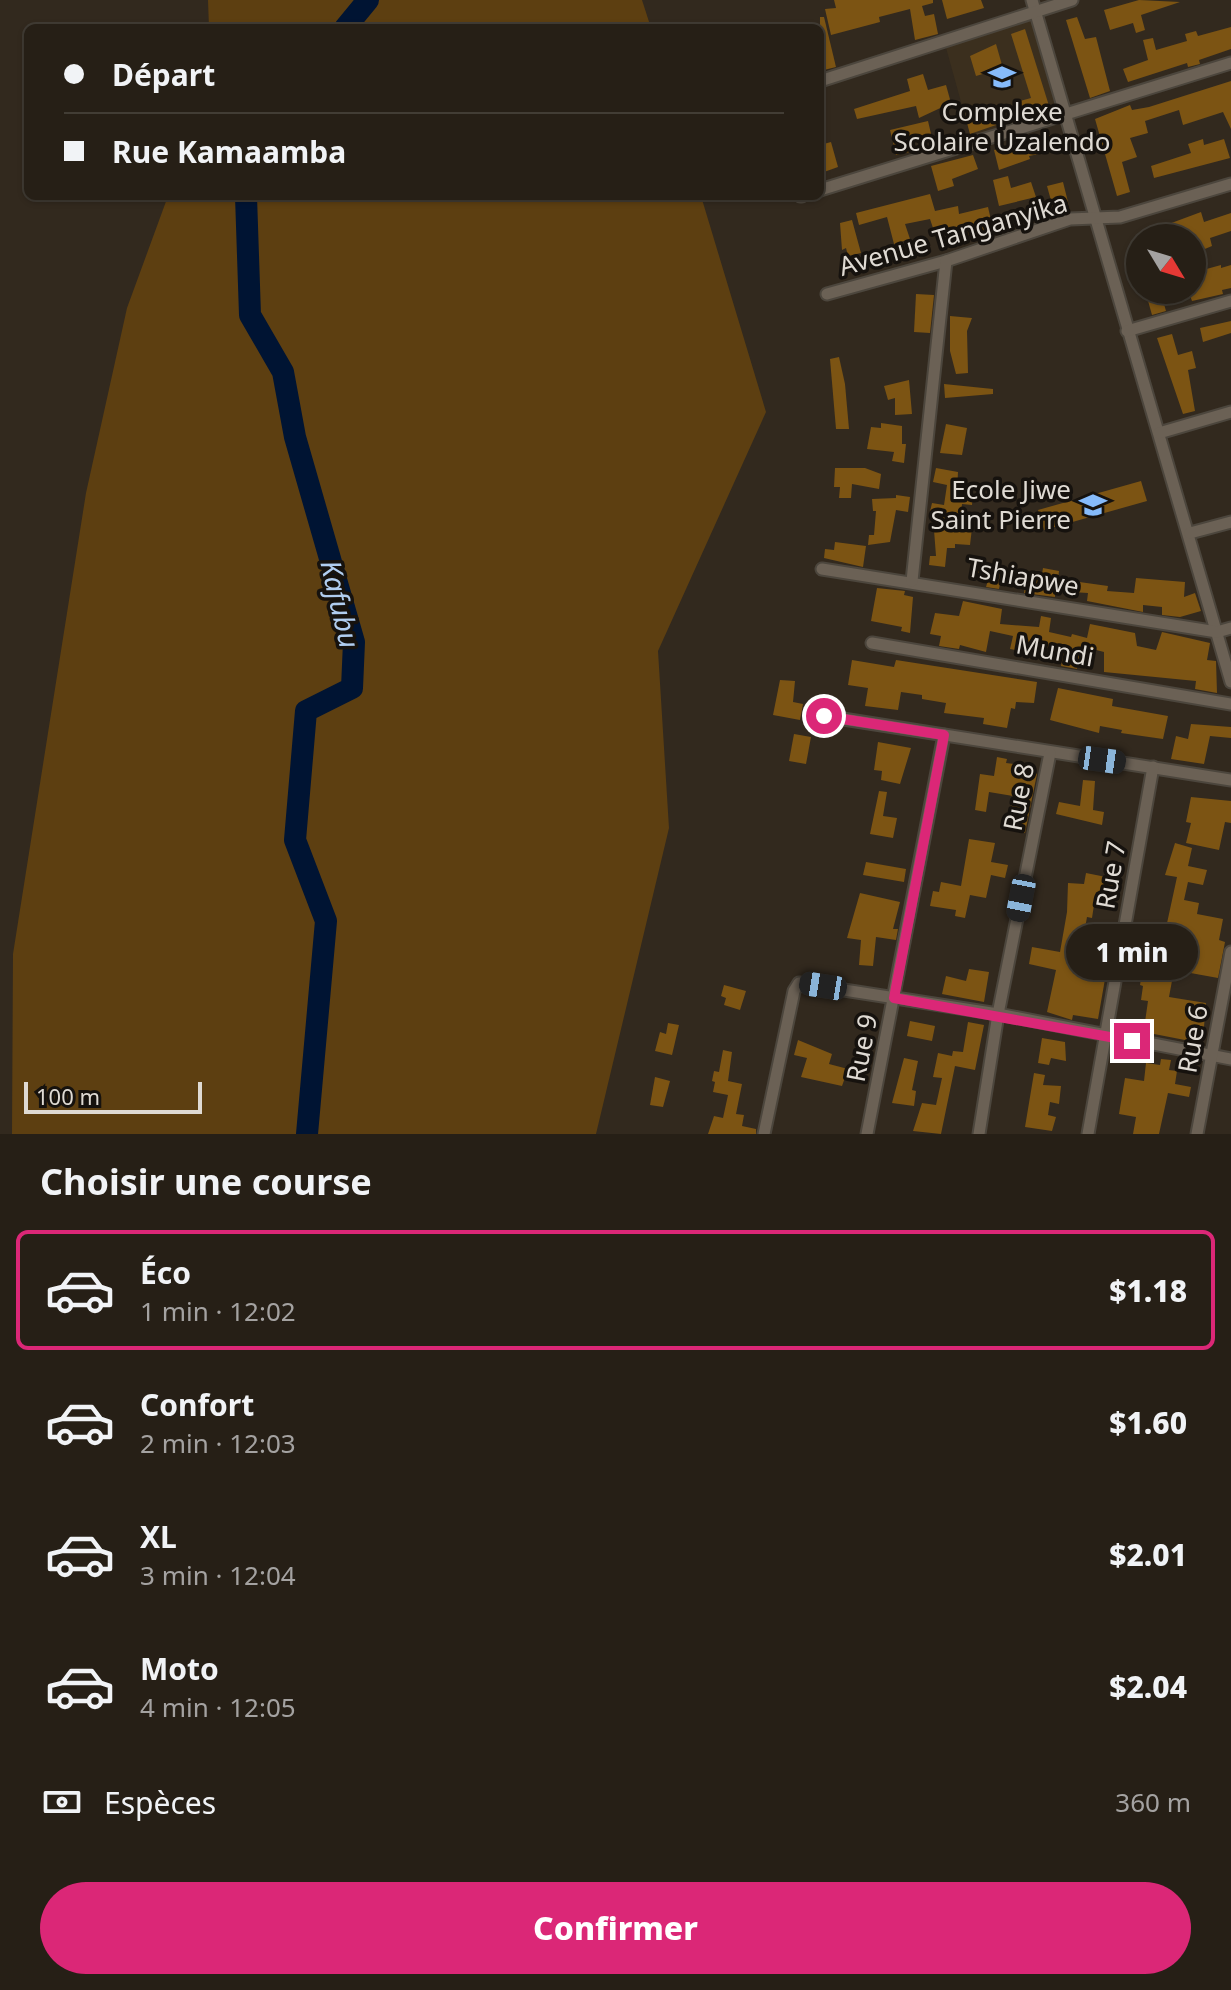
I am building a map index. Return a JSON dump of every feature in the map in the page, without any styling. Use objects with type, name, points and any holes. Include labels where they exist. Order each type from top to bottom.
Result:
[{"type":"street","points":[[824,80],[1033,5],[1072,0]]},
{"type":"street","points":[[1033,5],[1127,331],[1190,533],[1231,682]]},
{"type":"street","points":[[824,189],[1231,63]]},
{"type":"street","name":"Avenue Tanganyika","points":[[827,294],[946,261],[1070,219],[1120,217],[1231,184]]},
{"type":"street","points":[[912,581],[946,261]]},
{"type":"street","points":[[1127,331],[1231,301]]},
{"type":"street","points":[[1159,433],[1231,412]]},
{"type":"street","points":[[1190,533],[1231,522]]},
{"type":"street","name":"Tshiapwe","points":[[822,569],[1217,632]]},
{"type":"street","points":[[1217,632],[1231,628]]},
{"type":"street","name":"Mundi","points":[[872,643],[1231,704]]},
{"type":"street","points":[[824,716],[1231,780]]},
{"type":"street","name":"Rue 9","points":[[867,1134],[944,735]]},
{"type":"street","name":"Rue 8","points":[[979,1134],[998,1014],[1050,753]]},
{"type":"street","name":"Rue 7","points":[[1088,1134],[1153,767]]},
{"type":"street","name":"Rue 6","points":[[1197,1134],[1231,952]]},
{"type":"street","points":[[764,1134],[795,985],[799,983],[998,1014],[1231,1059]]},
{"type":"shaded area","points":[[208,0],[642,0],[650,24],[209,24]]},
{"type":"shaded area","name":"Complexe Scolaire Uzalendo","points":[[1030,17],[1060,110],[971,138],[945,44]]},
{"type":"shaded area","points":[[167,200],[702,200],[766,412],[658,651],[669,828],[596,1134],[12,1134],[13,954],[86,493],[127,308]]},
{"type":"building","points":[[834,0],[933,0],[933,3],[922,6],[925,16],[934,14],[938,34],[915,40],[910,9],[879,17],[880,22],[831,35],[825,9],[836,8]]},
{"type":"building","points":[[942,0],[981,0],[984,8],[947,19]]},
{"type":"building","points":[[1139,0],[1180,2],[1141,15],[1145,30],[1136,33],[1133,23],[1110,30],[1104,10]]},
{"type":"building","points":[[820,17],[824,17],[836,67],[824,70],[824,24],[820,24]]},
{"type":"building","points":[[1077,17],[1085,39],[1096,37],[1110,91],[1090,98],[1066,20]]},
{"type":"building","points":[[1231,27],[1231,49],[1199,60],[1200,64],[1188,67],[1187,63],[1128,82],[1123,69],[1148,60],[1143,40],[1153,38],[1156,50],[1187,41],[1185,34],[1196,31],[1198,36]]},
{"type":"building","points":[[1025,29],[1050,109],[1026,117],[1020,101],[1031,98],[1011,34]]},
{"type":"building","points":[[996,44],[1004,72],[994,75],[993,71],[976,76],[970,56]]},
{"type":"building","points":[[923,74],[928,90],[946,85],[951,103],[919,118],[916,106],[857,119],[854,109],[910,91],[907,79]]},
{"type":"building","points":[[1231,81],[1231,129],[1223,112],[1183,125],[1179,110],[1145,121],[1148,133],[1130,138],[1137,157],[1122,162],[1130,192],[1117,196],[1095,119],[1130,105],[1132,110],[1149,107]]},
{"type":"building","points":[[991,111],[996,125],[970,134],[966,119]]},
{"type":"building","points":[[928,121],[932,138],[912,143],[914,151],[896,155],[890,130]]},
{"type":"building","points":[[1050,135],[1054,151],[1029,156],[1030,159],[999,170],[994,150]]},
{"type":"building","points":[[1203,139],[1204,145],[1224,139],[1230,158],[1154,178],[1151,166],[1191,153],[1188,144]]},
{"type":"building","points":[[831,142],[838,167],[824,172],[824,144]]},
{"type":"building","points":[[973,155],[978,169],[952,179],[954,186],[938,191],[931,166]]},
{"type":"building","points":[[1008,176],[1011,188],[1031,182],[1036,197],[999,206],[993,180]]},
{"type":"building","points":[[1063,182],[1070,210],[1055,215],[1047,186]]},
{"type":"building","points":[[930,194],[935,211],[958,206],[959,214],[988,207],[993,229],[950,240],[948,233],[936,237],[930,219],[905,224],[910,239],[894,244],[887,217],[859,225],[856,213]]},
{"type":"building","points":[[1201,212],[1204,222],[1231,213],[1231,231],[1210,238],[1212,246],[1206,248],[1206,224],[1169,224]]},
{"type":"building","points":[[852,220],[861,253],[848,256],[846,248],[842,250],[840,223]]},
{"type":"building","points":[[1231,265],[1231,288],[1222,290],[1223,294],[1206,298],[1206,269]]},
{"type":"building","points":[[916,294],[934,295],[930,333],[914,332]]},
{"type":"building","points":[[1149,304],[1164,304],[1166,311],[1152,315]]},
{"type":"building","points":[[950,316],[972,318],[967,331],[968,373],[956,374],[950,351]]},
{"type":"building","points":[[1231,321],[1231,333],[1203,342],[1200,328]]},
{"type":"building","points":[[1172,334],[1178,355],[1192,351],[1196,368],[1188,370],[1195,411],[1183,414],[1157,338]]},
{"type":"building","points":[[839,357],[849,429],[836,429],[830,359]]},
{"type":"building","points":[[909,380],[912,414],[895,415],[895,398],[888,400],[884,386]]},
{"type":"building","points":[[944,384],[993,389],[993,394],[945,398]]},
{"type":"building","points":[[881,423],[902,426],[902,444],[906,444],[904,463],[892,461],[894,452],[867,449],[871,427],[881,428]]},
{"type":"building","points":[[946,424],[967,428],[962,455],[940,453]]},
{"type":"building","points":[[835,468],[865,468],[881,474],[879,489],[852,484],[851,498],[839,498],[840,487],[834,487]]},
{"type":"building","points":[[936,468],[958,472],[957,492],[973,493],[972,505],[962,504],[960,527],[972,528],[970,545],[955,544],[955,548],[947,548],[945,567],[929,565],[930,556],[936,556],[933,517],[929,516],[932,503],[944,505],[947,485],[933,482]]},
{"type":"building","name":"Ecole Jiwe Saint Pierre","points":[[1141,481],[1147,501],[1044,530],[1038,510]]},
{"type":"building","points":[[896,495],[910,497],[908,512],[896,510],[890,542],[868,545],[869,535],[874,535],[876,511],[873,511],[872,499],[896,498]]},
{"type":"building","points":[[835,542],[866,546],[863,567],[824,558],[825,549],[834,550]]},
{"type":"building","points":[[976,562],[1003,570],[1002,574],[1025,578],[1026,573],[1042,574],[1043,568],[1059,571],[1058,579],[1108,586],[1107,591],[1134,593],[1136,578],[1185,582],[1184,597],[1195,593],[1201,611],[1180,617],[1162,615],[1162,607],[1143,605],[1143,612],[1087,601],[1088,593],[1055,591],[1055,597],[1024,593],[1025,587],[1000,584],[999,589],[986,587],[988,580],[973,577]]},
{"type":"building","points":[[877,588],[905,591],[904,595],[913,597],[910,633],[901,631],[902,627],[871,621]]},
{"type":"building","points":[[963,601],[1002,609],[1000,624],[1039,627],[1041,616],[1051,618],[1049,632],[1071,637],[1072,634],[1087,638],[1090,624],[1135,633],[1137,646],[1156,650],[1162,632],[1210,643],[1207,660],[1216,661],[1217,693],[1195,689],[1196,681],[1104,672],[1104,652],[1081,646],[1077,669],[1061,666],[1064,651],[1034,645],[1032,653],[1010,649],[1013,636],[990,631],[986,652],[960,645],[959,649],[939,646],[941,636],[930,634],[935,613],[959,616]]},
{"type":"building","points":[[852,660],[894,667],[896,660],[1037,682],[1034,703],[1016,702],[1015,709],[1011,708],[1007,728],[983,724],[984,718],[944,713],[946,703],[922,699],[922,695],[901,692],[898,710],[865,706],[868,688],[848,685]]},
{"type":"building","points":[[780,680],[795,681],[793,702],[803,704],[800,720],[773,715]]},
{"type":"building","points":[[1058,688],[1113,699],[1112,706],[1168,716],[1163,739],[1121,733],[1122,730],[1100,726],[1099,733],[1050,720]]},
{"type":"building","points":[[1191,724],[1231,727],[1231,738],[1210,736],[1204,764],[1171,759],[1176,736],[1188,739]]},
{"type":"building","points":[[794,734],[811,737],[806,764],[789,761]]},
{"type":"building","points":[[878,742],[911,748],[900,784],[881,780],[882,771],[874,770]]},
{"type":"building","points":[[997,757],[1007,759],[1006,763],[1029,766],[1037,774],[1025,833],[1002,829],[1004,819],[1009,820],[1013,796],[989,792],[986,812],[975,810],[980,774],[994,776]]},
{"type":"building","points":[[1083,780],[1095,781],[1093,810],[1104,812],[1102,825],[1056,814],[1059,802],[1080,806]]},
{"type":"building","points":[[879,791],[887,792],[883,816],[897,818],[893,838],[870,834]]},
{"type":"building","points":[[1191,797],[1231,801],[1231,823],[1225,822],[1219,850],[1186,843],[1191,823],[1186,822]]},
{"type":"building","points":[[969,839],[995,843],[991,862],[1008,865],[1005,878],[991,875],[986,898],[970,895],[965,918],[955,916],[956,910],[930,906],[933,891],[939,892],[941,882],[961,886]]},
{"type":"building","points":[[1175,843],[1192,848],[1188,866],[1207,870],[1203,885],[1188,882],[1184,900],[1199,903],[1197,914],[1223,919],[1219,940],[1225,942],[1218,978],[1174,970],[1169,997],[1206,1003],[1203,1039],[1190,1038],[1190,1041],[1149,1033],[1151,1023],[1145,1022],[1148,1001],[1141,1000],[1142,972],[1156,974],[1177,877],[1165,875]]},
{"type":"building","points":[[866,862],[906,869],[904,882],[863,875]]},
{"type":"building","points":[[1086,873],[1116,879],[1113,896],[1096,892],[1092,918],[1087,917],[1080,957],[1108,962],[1098,1019],[1073,1015],[1072,1020],[1047,1012],[1056,970],[1029,964],[1032,947],[1060,952],[1068,883],[1084,884]]},
{"type":"building","points":[[860,893],[900,902],[893,929],[898,929],[896,940],[876,937],[873,966],[859,965],[861,940],[847,938]]},
{"type":"building","points":[[969,969],[989,972],[984,1002],[942,994],[946,976],[966,981]]},
{"type":"building","points":[[724,985],[746,991],[740,1010],[724,1005],[726,998],[721,996]]},
{"type":"building","points":[[910,1021],[935,1026],[932,1041],[907,1036]]},
{"type":"building","points":[[968,1022],[984,1025],[975,1070],[955,1066],[941,1134],[913,1131],[922,1103],[936,1105],[942,1078],[933,1077],[938,1053],[952,1056],[953,1051],[963,1052]]},
{"type":"building","points":[[668,1023],[679,1025],[672,1055],[655,1051],[660,1032],[666,1034]]},
{"type":"building","points":[[1042,1038],[1065,1042],[1066,1061],[1051,1058],[1049,1065],[1038,1063]]},
{"type":"building","points":[[798,1040],[832,1054],[829,1064],[848,1069],[842,1086],[801,1077],[807,1058],[794,1055]]},
{"type":"building","points":[[723,1050],[732,1052],[728,1081],[742,1084],[736,1114],[744,1115],[742,1126],[756,1129],[756,1134],[708,1134],[714,1116],[723,1118],[728,1095],[713,1092],[714,1071],[719,1072]]},
{"type":"building","points":[[904,1058],[918,1061],[912,1090],[916,1091],[914,1106],[892,1103]]},
{"type":"building","points":[[1161,1059],[1171,1060],[1169,1070],[1177,1071],[1175,1084],[1191,1087],[1189,1097],[1168,1093],[1159,1134],[1133,1134],[1136,1117],[1119,1114],[1125,1078],[1144,1081],[1146,1063],[1160,1065]]},
{"type":"building","points":[[1034,1073],[1045,1075],[1043,1085],[1061,1086],[1059,1104],[1050,1102],[1048,1115],[1056,1117],[1052,1131],[1025,1127]]},
{"type":"building","points":[[655,1077],[670,1081],[663,1107],[650,1105]]},
{"type":"waterway","name":"Kafubu","points":[[348,24],[368,0]]},
{"type":"waterway","name":"Kafubu","points":[[246,200],[250,315],[283,372],[295,437],[354,642],[352,688],[306,711],[295,840],[326,921],[307,1134]]},
{"type":"place","name":"Complexe Scolaire Uzalendo","points":[[1002,77]]},
{"type":"place","name":"Ecole Jiwe Saint Pierre","points":[[1093,505]]},
{"type":"route","points":[[824,716],[944,735],[894,998],[998,1014],[1132,1041]]}]
